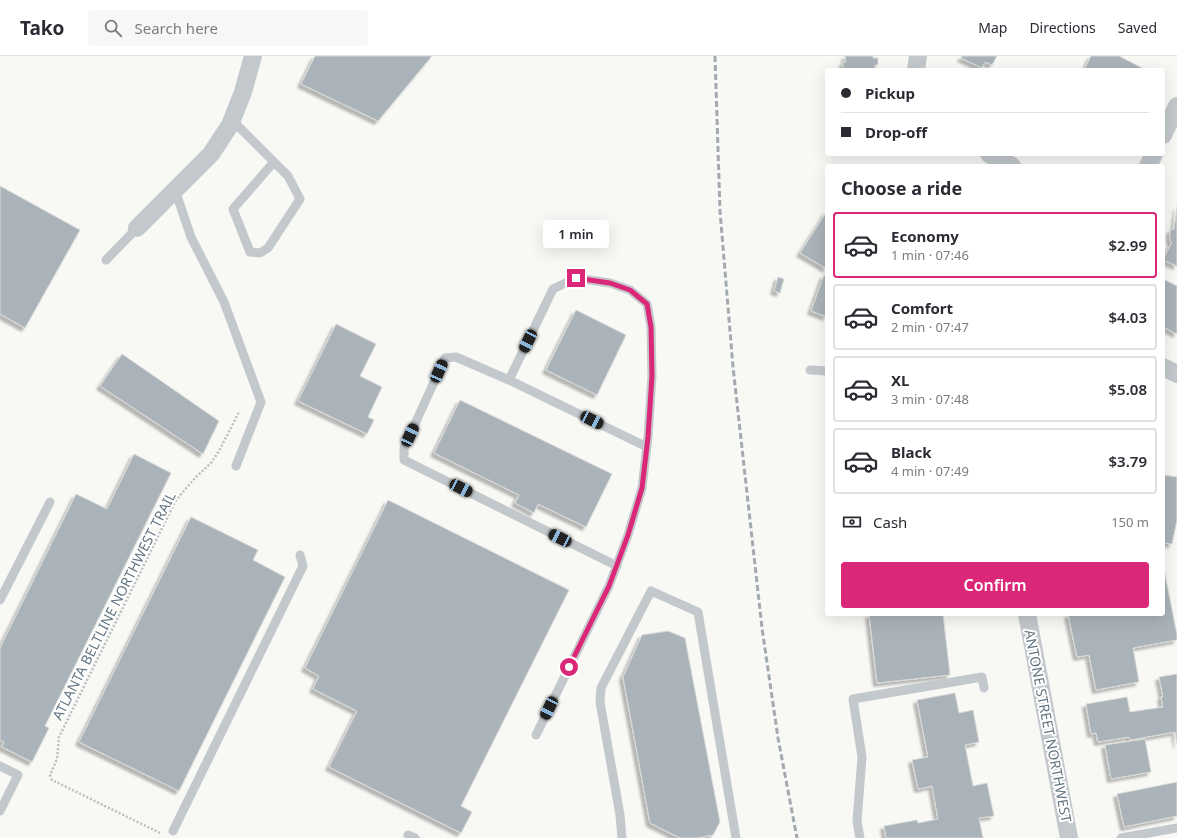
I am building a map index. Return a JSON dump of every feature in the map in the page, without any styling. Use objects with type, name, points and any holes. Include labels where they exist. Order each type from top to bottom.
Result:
[{"type":"street","points":[[137,228],[211,154],[232,120],[244,92],[253,56]]},
{"type":"street","points":[[916,68],[918,56]]},
{"type":"street","points":[[1165,131],[1177,106]]},
{"type":"street","points":[[990,156],[1008,164]]},
{"type":"street","points":[[1165,368],[1177,374]]},
{"type":"street","name":"ANTONE STREET NORTHWEST","points":[[1027,616],[1069,838]]},
{"type":"lane","points":[[232,120],[273,163],[288,176],[300,199],[268,248],[260,253],[250,252],[233,209],[273,163]]},
{"type":"lane","points":[[175,190],[191,237],[224,302],[261,402],[236,466]]},
{"type":"lane","points":[[106,260],[137,228]]},
{"type":"lane","points":[[509,380],[553,289],[576,278],[610,283],[630,290],[647,304],[651,327],[652,376],[647,447],[642,488],[628,535],[609,586],[536,735]]},
{"type":"lane","points":[[617,566],[404,460],[404,448],[445,358],[456,357],[509,380],[647,447]]},
{"type":"lane","points":[[810,370],[825,370]]},
{"type":"lane","points":[[0,600],[50,502]]},
{"type":"lane","points":[[173,830],[303,566],[300,554]]},
{"type":"lane","points":[[622,838],[620,815],[600,702],[601,688],[651,590],[698,612],[736,838]]},
{"type":"lane","points":[[860,838],[857,821],[862,757],[854,699],[982,677],[984,688]]},
{"type":"lane","points":[[0,766],[18,775],[0,810]]},
{"type":"lane","points":[[1121,838],[1177,828]]},
{"type":"path","name":"ATLANTA BELTLINE NORTHWEST TRAIL","points":[[164,835],[52,780],[50,776],[57,759],[59,737],[176,500],[195,478],[211,463],[219,451],[240,410]]},
{"type":"building","points":[[315,56],[432,56],[378,121],[301,84]]},
{"type":"building","points":[[845,56],[873,56],[873,58],[878,58],[878,65],[875,65],[875,68],[843,68],[843,62],[846,62]]},
{"type":"building","points":[[962,56],[997,56],[992,65],[985,62],[982,68],[961,58]]},
{"type":"building","points":[[1091,56],[1119,56],[1142,68],[1085,68]]},
{"type":"building","points":[[0,186],[80,230],[25,328],[0,314]]},
{"type":"building","points":[[1177,207],[1177,266],[1165,261],[1165,256],[1172,242],[1170,241],[1170,230],[1174,229]]},
{"type":"building","points":[[825,214],[825,268],[800,253]]},
{"type":"building","points":[[824,275],[825,275],[825,316],[811,311]]},
{"type":"building","points":[[778,277],[784,279],[780,293],[774,291]]},
{"type":"building","points":[[1165,280],[1177,286],[1177,334],[1165,328]]},
{"type":"building","points":[[576,310],[626,335],[597,395],[546,370]]},
{"type":"building","points":[[336,324],[376,344],[360,376],[382,387],[368,417],[374,420],[367,434],[298,401]]},
{"type":"building","points":[[122,354],[219,421],[203,454],[100,386]]},
{"type":"building","points":[[460,400],[612,474],[586,527],[538,504],[534,513],[515,503],[519,495],[434,453]]},
{"type":"building","points":[[134,454],[171,473],[45,726],[49,728],[32,762],[2,747],[4,742],[0,740],[0,648],[76,494],[107,509]]},
{"type":"building","points":[[1165,475],[1177,477],[1177,520],[1172,544],[1165,543]]},
{"type":"building","points":[[388,500],[569,590],[461,806],[472,812],[461,833],[329,767],[357,711],[313,689],[319,676],[305,668]]},
{"type":"building","points":[[191,517],[258,550],[253,560],[285,577],[179,791],[79,742]]},
{"type":"building","points":[[1165,574],[1177,640],[1133,648],[1139,682],[1096,690],[1089,655],[1077,657],[1068,616],[1165,616]]},
{"type":"building","points":[[869,616],[943,616],[950,675],[877,683]]},
{"type":"building","points":[[668,631],[685,638],[720,822],[713,835],[697,838],[680,838],[650,823],[623,677],[642,635]]},
{"type":"building","points":[[1177,674],[1177,744],[1175,732],[1130,740],[1129,737],[1098,742],[1096,733],[1091,734],[1086,704],[1127,697],[1130,712],[1163,707],[1161,697],[1163,697],[1159,677]]},
{"type":"building","points":[[955,693],[959,713],[973,710],[979,742],[965,745],[973,786],[987,783],[994,816],[979,818],[983,838],[886,838],[884,826],[917,820],[918,823],[938,819],[932,786],[918,789],[912,760],[928,757],[917,700]]},
{"type":"building","points":[[1145,739],[1151,772],[1111,779],[1105,745]]},
{"type":"building","points":[[1177,782],[1177,816],[1124,827],[1117,794]]},
{"type":"railway","points":[[715,56],[720,211],[733,367],[762,628],[778,738],[797,838]]},
{"type":"route","points":[[569,667],[609,586],[628,535],[642,488],[648,437],[652,376],[651,327],[647,304],[630,290],[610,283],[576,278]]}]
